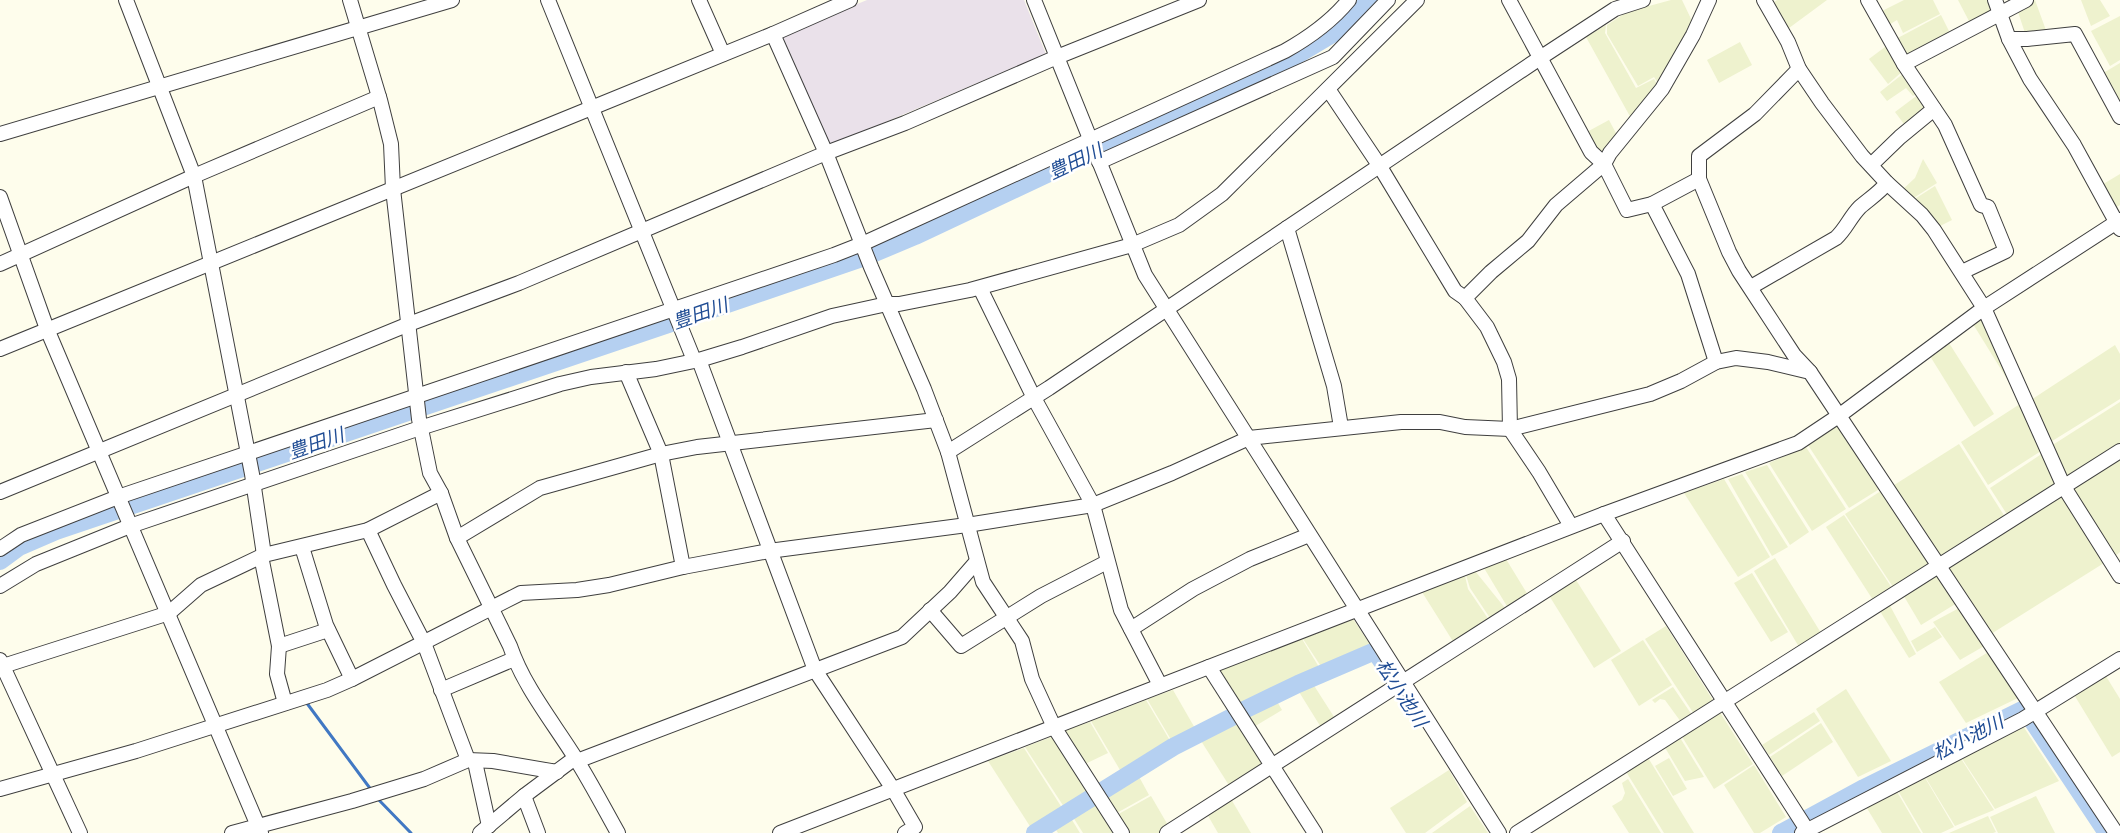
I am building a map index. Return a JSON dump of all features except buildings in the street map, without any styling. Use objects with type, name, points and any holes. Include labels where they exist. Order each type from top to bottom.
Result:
[{"type":"street","points":[[126,0],[194,176],[252,480],[279,646],[277,674],[285,703]]},
{"type":"street","points":[[350,0],[380,97],[391,144],[393,189],[417,398],[430,473],[458,538],[510,646],[514,659],[546,717],[576,760],[618,833]]},
{"type":"street","points":[[0,134],[452,0]]},
{"type":"street","points":[[548,0],[590,108],[643,230],[681,327],[697,360],[731,443],[769,551],[815,670],[893,789],[913,831]]},
{"type":"street","points":[[699,0],[724,54]]},
{"type":"street","points":[[0,349],[773,34],[850,0]]},
{"type":"street","points":[[1034,0],[1145,275],[1499,833]]},
{"type":"street","points":[[0,492],[409,324],[519,283],[826,152],[905,123],[1057,57],[1199,0]]},
{"type":"street","points":[[0,549],[35,529],[119,499],[862,245],[1285,51],[1314,35],[1340,12],[1350,0]]},
{"type":"street","points":[[1099,160],[1333,56],[1388,0]]},
{"type":"street","points":[[0,586],[36,564],[128,522],[420,423],[560,384],[626,372],[656,369],[697,360],[742,348],[832,316],[887,304],[927,299],[980,288],[1132,245],[1179,225],[1203,210],[1222,194],[1328,89],[1401,6],[1417,0]]},
{"type":"street","points":[[1509,0],[1591,152],[1604,164],[1627,210],[1652,204],[1699,179]]},
{"type":"street","points":[[948,452],[1034,398],[1540,58],[1616,9],[1643,0]]},
{"type":"street","points":[[1465,298],[1491,272],[1528,241],[1556,205],[1604,164],[1610,153],[1667,82],[1694,36],[1709,0]]},
{"type":"street","points":[[1764,0],[1788,42],[1798,69],[1836,122],[1871,166],[1922,214],[1962,272],[1984,308],[2064,487],[2120,576]]},
{"type":"street","points":[[1868,0],[1904,64],[1945,126],[1981,205],[1988,207],[2006,251],[1962,272]]},
{"type":"street","points":[[780,833],[1572,526],[1798,443],[1840,415],[1984,308],[2119,224],[2074,145],[2030,80],[2009,39],[1995,0]]},
{"type":"street","points":[[1904,64],[2026,0]]},
{"type":"street","points":[[773,34],[826,152],[871,267],[902,333],[936,420],[948,452],[983,582],[1022,641],[1032,679],[1054,727],[1122,833]]},
{"type":"street","points":[[2009,39],[2075,34],[2120,117]]},
{"type":"street","points":[[1798,69],[1755,114],[1699,156],[1699,179],[1729,252],[1794,355],[1810,372],[1840,415],[1938,564],[2030,715],[2116,833]]},
{"type":"street","points":[[1328,89],[1379,166],[1455,291],[1465,298],[1487,327],[1504,362],[1509,379],[1510,429],[1572,526]]},
{"type":"street","points":[[0,264],[194,176],[380,97]]},
{"type":"street","points":[[1871,166],[1900,137],[1934,109]]},
{"type":"street","points":[[1751,287],[1836,238],[1844,231],[1861,206],[1878,194],[1887,183]]},
{"type":"street","points":[[0,197],[47,329],[260,829]]},
{"type":"street","points":[[1652,204],[1688,274],[1716,362]]},
{"type":"street","points":[[1287,228],[1334,386],[1341,428]]},
{"type":"street","points":[[980,288],[1034,398],[1093,505],[1121,610],[1160,686]]},
{"type":"street","points":[[0,789],[216,728],[327,690],[521,593],[577,590],[769,551],[967,525],[1093,505],[1172,473],[1249,438],[1401,422],[1440,422],[1465,427],[1510,429],[1650,394],[1681,381],[1716,362],[1736,358],[1768,362],[1810,372]]},
{"type":"street","points":[[626,372],[661,454],[683,567]]},
{"type":"street","points":[[458,538],[540,488],[661,454],[731,443],[936,420]]},
{"type":"street","points":[[1517,833],[1938,564],[2120,451]]},
{"type":"street","points":[[80,833],[2,663],[168,613],[201,585],[263,556],[368,530],[440,493]]},
{"type":"street","points":[[1604,514],[1623,541],[1806,831],[2030,715],[2120,659]]},
{"type":"street","points":[[368,530],[424,643],[441,690],[471,761],[485,830],[524,796],[576,760],[902,637],[976,561]]},
{"type":"street","points":[[1131,629],[1193,589],[1250,559],[1309,535]]},
{"type":"street","points":[[1168,833],[1623,541]]},
{"type":"street","points":[[302,547],[328,630],[352,679]]},
{"type":"street","points":[[930,610],[961,646],[1041,596],[1107,562]]},
{"type":"street","points":[[279,646],[328,630]]},
{"type":"street","points":[[441,690],[514,659]]},
{"type":"street","points":[[1209,666],[1315,833]]},
{"type":"street","points":[[232,833],[260,829],[424,779],[471,761],[493,761],[557,772]]},
{"type":"street","points":[[524,796],[538,833]]},
{"type":"shaded area","points":[[867,0],[1024,0],[1046,54],[829,146],[780,36]]},
{"type":"green space","points":[[1671,0],[1682,0],[1693,23],[1659,85],[1654,77],[1638,86],[1607,34],[1607,25],[1627,12]]},
{"type":"green space","points":[[1777,0],[1827,0],[1785,31],[1770,5]]},
{"type":"green space","points":[[1904,0],[1933,0],[1940,14],[1903,33],[1897,20],[1887,26],[1880,12]]},
{"type":"green space","points":[[1958,0],[1990,0],[1994,11],[1970,23]]},
{"type":"green space","points":[[2035,0],[2047,33],[2026,36],[2017,9]]},
{"type":"green space","points":[[2081,0],[2100,0],[2110,16],[2091,26]]},
{"type":"green space","points":[[1941,15],[1950,33],[1903,58],[1894,40]]},
{"type":"green space","points":[[2120,16],[2120,60],[2110,66],[2091,31]]},
{"type":"green space","points":[[1606,25],[1605,33],[1636,88],[1654,79],[1658,86],[1632,120],[1586,37]]},
{"type":"green space","points":[[1740,42],[1752,65],[1719,83],[1707,60]]},
{"type":"green space","points":[[1889,44],[1903,71],[1888,84],[1869,59]]},
{"type":"green space","points":[[2120,63],[2120,112],[2100,75]]},
{"type":"green space","points":[[1904,73],[1917,93],[1913,96],[1906,88],[1887,101],[1880,92]]},
{"type":"green space","points":[[1919,94],[1928,107],[1907,128],[1895,112]]},
{"type":"green space","points":[[1609,120],[1618,137],[1599,157],[1585,133]]},
{"type":"green space","points":[[1923,159],[1937,183],[1912,199],[1901,191],[1915,178]]},
{"type":"green space","points":[[2120,174],[2120,205],[2112,210],[2100,186]]},
{"type":"green space","points":[[1935,186],[1952,220],[1936,228],[1913,200]]},
{"type":"green space","points":[[1984,318],[2015,392],[1973,324]]},
{"type":"green space","points":[[1949,343],[1994,414],[1974,427],[1930,356]]},
{"type":"green space","points":[[2115,345],[2120,354],[2120,399],[2049,443],[2031,400]]},
{"type":"green space","points":[[2120,402],[2120,444],[2064,479],[2051,446]]},
{"type":"green space","points":[[2020,404],[2041,451],[1988,485],[1961,442]]},
{"type":"green space","points":[[1839,424],[1881,488],[1849,508],[1808,445]]},
{"type":"green space","points":[[1959,444],[2005,517],[1939,559],[1891,487]]},
{"type":"green space","points":[[1806,447],[1846,509],[1812,531],[1769,463]]},
{"type":"green space","points":[[2043,453],[2057,485],[2008,516],[1990,488]]},
{"type":"green space","points":[[2120,457],[2120,552],[2114,557],[2071,489]]},
{"type":"green space","points":[[1767,465],[1809,532],[1790,545],[1745,472]]},
{"type":"green space","points":[[1742,474],[1788,547],[1772,556],[1728,479]]},
{"type":"green space","points":[[1724,479],[1770,557],[1738,577],[1684,493]]},
{"type":"green space","points":[[1884,489],[1930,562],[1928,566],[1893,587],[1845,514]]},
{"type":"green space","points":[[2060,494],[2104,563],[1991,634],[1947,567]]},
{"type":"green space","points":[[1844,515],[1892,588],[1873,600],[1826,527]]},
{"type":"green space","points":[[1775,558],[1821,633],[1799,647],[1754,571]]},
{"type":"green space","points":[[1506,559],[1528,595],[1508,608],[1484,568]]},
{"type":"green space","points":[[1475,571],[1505,608],[1490,618],[1470,588],[1466,575]]},
{"type":"green space","points":[[1752,573],[1788,632],[1771,642],[1734,583]]},
{"type":"green space","points":[[1932,574],[1939,575],[1957,603],[1921,625],[1902,593]]},
{"type":"green space","points":[[1465,576],[1468,589],[1489,620],[1454,643],[1422,592]]},
{"type":"green space","points":[[1576,580],[1621,651],[1594,668],[1550,597]]},
{"type":"green space","points":[[1888,602],[1916,654],[1909,658],[1878,608]]},
{"type":"green space","points":[[1961,607],[1986,645],[1960,660],[1933,622]]},
{"type":"green space","points":[[1353,619],[1373,649],[1324,671],[1303,639]]},
{"type":"green space","points":[[1666,626],[1714,702],[1694,714],[1645,639]]},
{"type":"green space","points":[[1935,627],[1942,637],[1917,652],[1911,641]]},
{"type":"green space","points":[[1302,639],[1322,672],[1241,710],[1216,671]]},
{"type":"green space","points":[[1643,640],[1672,685],[1639,706],[1611,660]]},
{"type":"green space","points":[[1990,651],[2018,694],[2018,698],[1966,723],[1939,682]]},
{"type":"green space","points":[[2104,673],[2120,699],[2120,752],[2112,757],[2073,693]]},
{"type":"green space","points":[[1327,675],[1313,684],[1336,720],[1322,729],[1296,687]]},
{"type":"green space","points":[[1673,687],[1692,715],[1681,722],[1665,700],[1660,699],[1655,703],[1652,700]]},
{"type":"green space","points":[[1846,689],[1891,761],[1858,777],[1816,709]]},
{"type":"green space","points":[[1173,690],[1196,730],[1173,743],[1147,699]]},
{"type":"green space","points":[[1275,698],[1282,710],[1252,728],[1243,713]]},
{"type":"green space","points":[[1146,700],[1172,744],[1123,775],[1091,721]]},
{"type":"green space","points":[[1719,711],[1753,764],[1714,789],[1681,735]]},
{"type":"green space","points":[[1814,712],[1820,721],[1769,755],[1762,745]]},
{"type":"green space","points":[[1239,717],[1267,763],[1230,787],[1198,736]]},
{"type":"green space","points":[[1090,722],[1108,753],[1083,765],[1062,731]]},
{"type":"green space","points":[[1821,723],[1833,742],[1782,776],[1770,757]]},
{"type":"green space","points":[[2023,726],[2059,781],[1995,809],[1961,757]]},
{"type":"green space","points":[[1054,736],[1091,795],[1066,810],[1025,747]]},
{"type":"green space","points":[[1679,736],[1704,777],[1685,781],[1664,746]]},
{"type":"green space","points":[[1024,748],[1064,811],[1033,831],[988,761]]},
{"type":"green space","points":[[1647,756],[1694,833],[1664,833],[1625,770]]},
{"type":"green space","points":[[1960,757],[1994,810],[1955,826],[1924,775]]},
{"type":"green space","points":[[1669,758],[1687,789],[1673,796],[1655,766]]},
{"type":"green space","points":[[1754,765],[1786,817],[1760,833],[1754,833],[1724,785]]},
{"type":"green space","points":[[1449,770],[1467,802],[1425,833],[1406,833],[1390,808]]},
{"type":"green space","points":[[1137,773],[1149,795],[1115,814],[1102,794]]},
{"type":"green space","points":[[1924,776],[1954,827],[1941,833],[1923,833],[1897,789]]},
{"type":"green space","points":[[1628,779],[1661,833],[1629,833],[1612,806],[1622,800],[1625,793],[1622,783]]},
{"type":"green space","points":[[1896,790],[1921,833],[1882,833],[1865,805]]},
{"type":"green space","points":[[1151,796],[1169,827],[1159,833],[1126,833],[1115,816]]},
{"type":"green space","points":[[2036,796],[2055,833],[1998,833],[1990,817]]},
{"type":"green space","points":[[1231,799],[1251,833],[1218,833],[1207,814]]},
{"type":"green space","points":[[1094,800],[1115,833],[1083,833],[1071,814]]},
{"type":"green space","points":[[1470,806],[1488,833],[1432,833]]},
{"type":"green space","points":[[1069,815],[1080,833],[1058,833],[1053,825]]},
{"type":"green space","points":[[1988,816],[1996,832],[1949,833]]},
{"type":"waterway","name":"豊田川","points":[[0,561],[19,547],[56,531],[865,257],[915,236],[1287,61],[1334,33],[1371,0]]},
{"type":"waterway","name":"松小池川","points":[[1242,711],[1298,684],[1375,651],[1391,675]]},
{"type":"waterway","points":[[306,702],[372,791]]},
{"type":"waterway","name":"松小池川","points":[[1781,833],[1864,788],[2022,710],[2026,712],[2034,723],[2107,833]]},
{"type":"waterway","name":"松小池川","points":[[1035,833],[1173,747],[1234,716]]},
{"type":"waterway","points":[[377,798],[411,833]]}]
